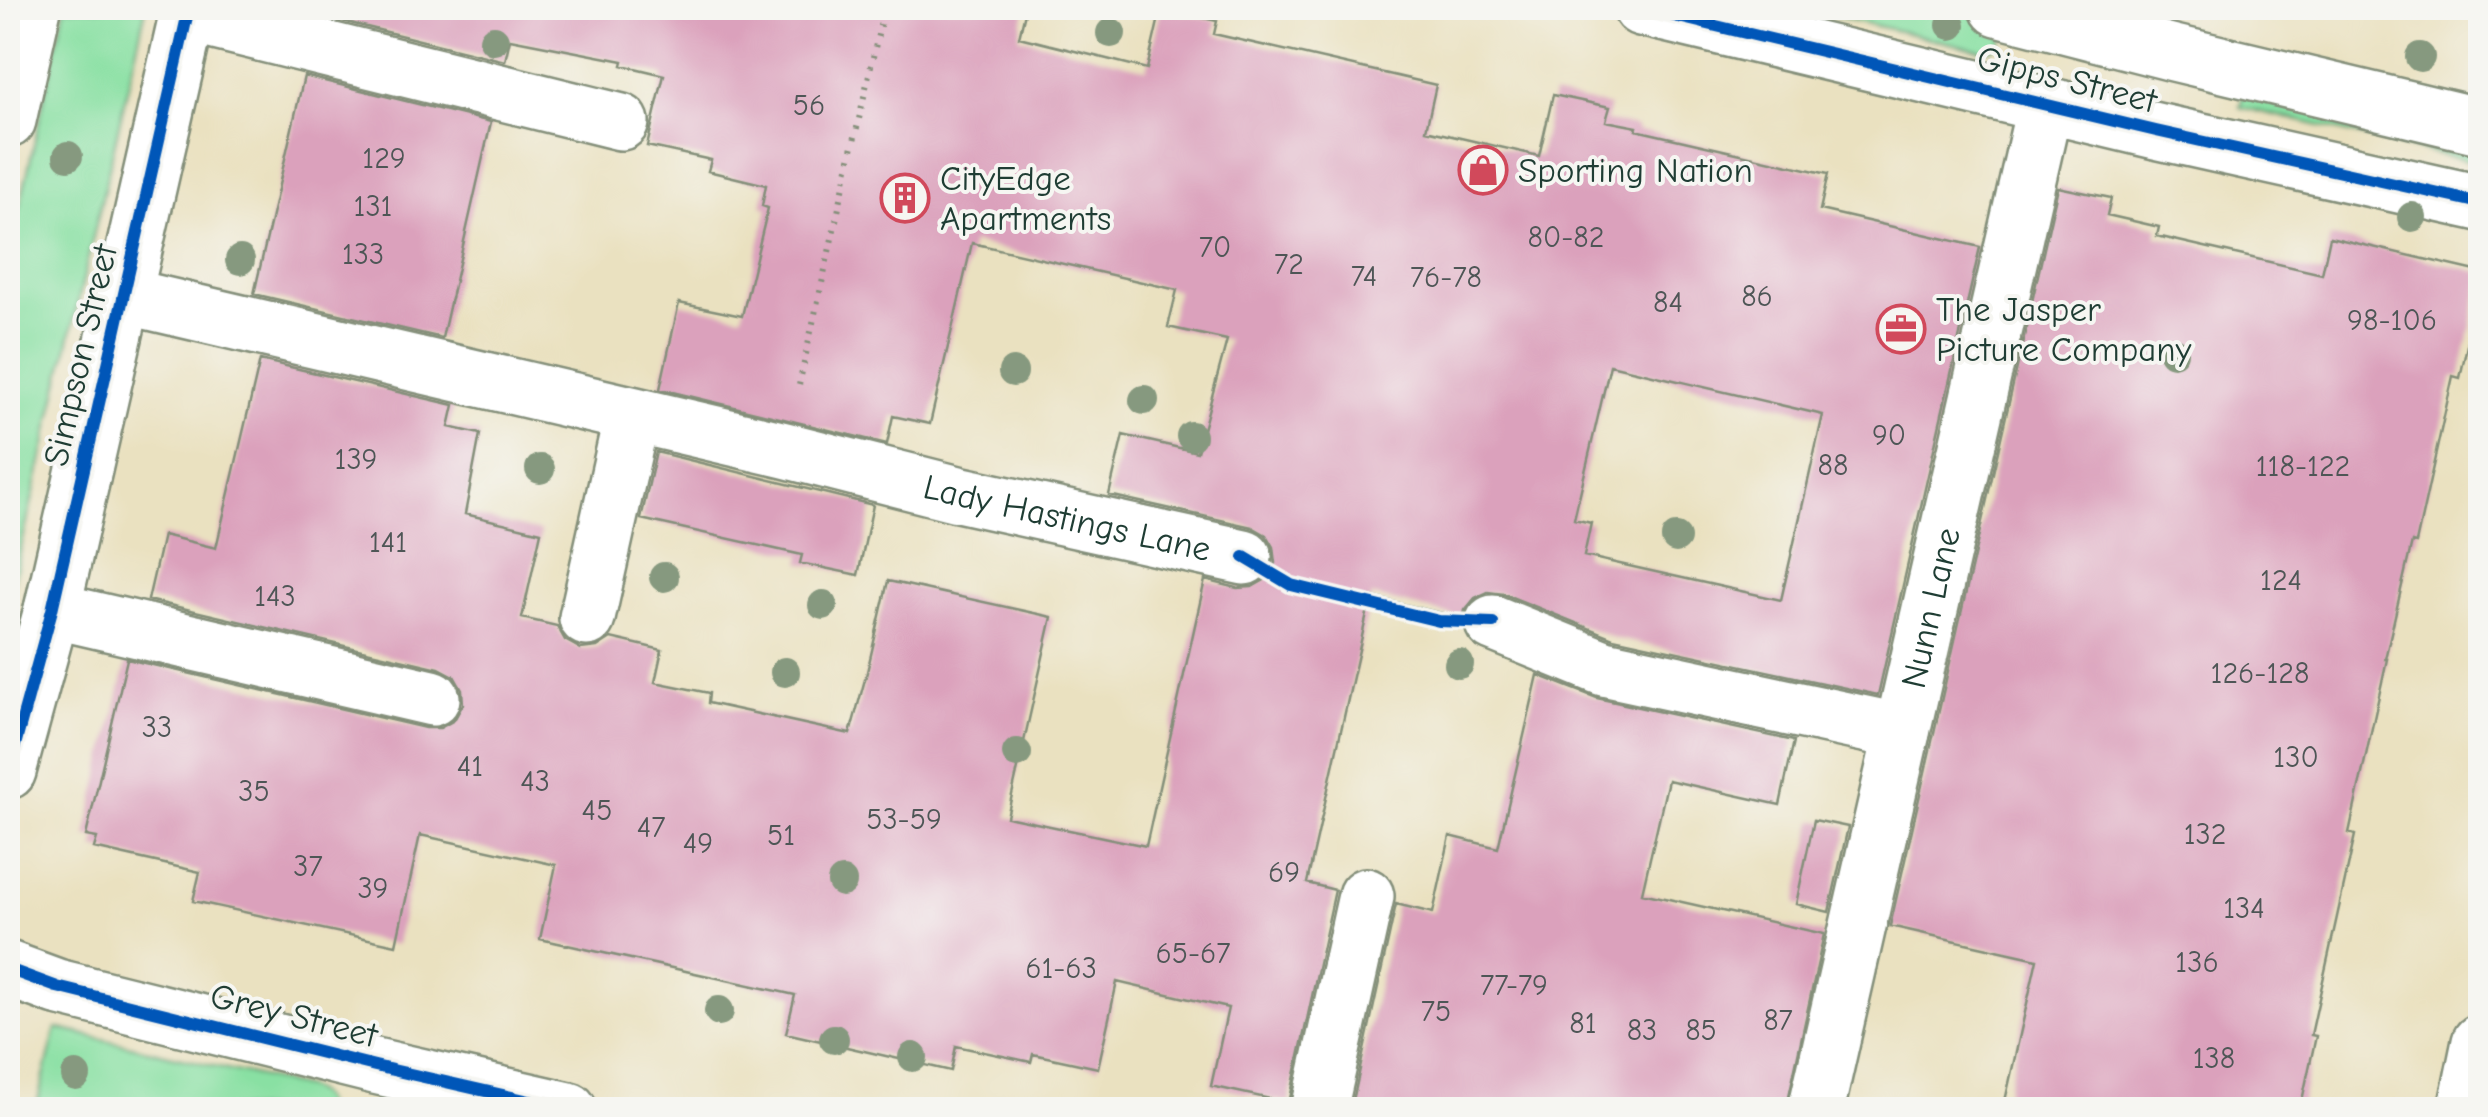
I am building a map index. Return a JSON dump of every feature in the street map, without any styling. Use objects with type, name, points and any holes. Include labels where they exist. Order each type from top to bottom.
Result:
[{"type":"street","points":[[8,120],[33,8]]},
{"type":"street","name":"Gipps Street","points":[[1641,8],[2156,131],[2480,203]]},
{"type":"street","name":"Gipps Street","points":[[1998,8],[2180,30],[2480,126]]},
{"type":"street","points":[[188,11],[621,122]]},
{"type":"street","name":"Simpson Street","points":[[8,771],[52,610],[188,11]]},
{"type":"street","points":[[2156,131],[2180,30]]},
{"type":"street","name":"Nunn Lane","points":[[1816,1110],[2045,104]]},
{"type":"street","name":"Lady Hastings Lane","points":[[125,296],[958,494],[1244,557]]},
{"type":"street","points":[[587,618],[632,415]]},
{"type":"street","points":[[52,610],[432,698]]},
{"type":"street","points":[[1494,623],[1604,668],[1902,732]]},
{"type":"street","points":[[1319,1110],[1366,896]]},
{"type":"street","name":"Grey Street","points":[[8,969],[371,1088],[568,1110]]},
{"type":"street","points":[[2466,1110],[2480,1042]]},
{"type":"path","points":[[785,450],[884,8]]},
{"type":"green space","points":[[65,8],[146,8],[8,605],[8,258]]},
{"type":"green space","points":[[1800,8],[1939,8],[1991,19],[2005,35],[1996,47],[1980,50]]},
{"type":"green space","points":[[2245,85],[2480,141],[2480,164],[2240,107]]},
{"type":"green space","points":[[56,1028],[307,1088],[320,1096],[326,1109],[36,1109]]},
{"type":"building","points":[[320,8],[1026,8],[1019,37],[1147,69],[1161,9],[1217,21],[1214,34],[1436,85],[1426,130],[1539,156],[1553,95],[1610,107],[1606,121],[1637,127],[1636,130],[1828,174],[1820,210],[1980,247],[1878,695],[1613,638],[1504,594],[1488,592],[1475,598],[1463,618],[1371,596],[1307,883],[1335,890],[1289,1103],[1211,1086],[1228,1008],[1117,982],[1098,1068],[1033,1054],[1031,1062],[956,1046],[951,1071],[786,1033],[795,995],[540,939],[556,865],[420,835],[396,945],[193,901],[200,872],[94,848],[97,838],[86,836],[127,659],[425,728],[440,728],[454,720],[463,704],[462,690],[454,676],[439,668],[148,600],[163,535],[216,548],[260,360],[454,405],[449,427],[480,434],[465,514],[541,532],[522,618],[557,626],[565,640],[581,649],[597,647],[611,638],[662,650],[655,682],[709,693],[708,703],[850,734],[888,581],[1052,617],[1007,817],[1146,846],[1205,580],[1237,588],[1252,587],[1266,579],[1275,563],[1266,535],[1252,527],[1109,495],[1123,435],[1197,452],[1227,340],[1168,327],[1177,290],[972,243],[930,424],[893,416],[887,444],[660,389],[679,303],[742,316],[768,208],[762,206],[766,185],[708,171],[711,160],[647,146],[664,75],[622,65],[623,61],[510,39],[505,61],[318,15]],"holes":[[[1610,365],[1823,415],[1781,600],[1584,556],[1591,523],[1574,519]]]},
{"type":"building","points":[[304,76],[491,122],[442,338],[254,294]]},
{"type":"building","points":[[2058,187],[2111,198],[2107,215],[2159,227],[2157,236],[2322,274],[2330,237],[2480,272],[2460,378],[2453,376],[2416,543],[2412,542],[2385,659],[2349,833],[2355,835],[2311,1035],[2316,1036],[2300,1110],[2003,1110],[2037,959],[1890,926]]},
{"type":"building","points":[[656,452],[873,505],[858,575],[800,563],[802,555],[641,519]]},
{"type":"building","points":[[1538,675],[1597,698],[1794,741],[1780,805],[1668,780],[1642,893],[1824,934],[1786,1110],[1351,1110],[1396,904],[1433,913],[1450,836],[1498,848]]},
{"type":"building","points":[[1814,820],[1848,827],[1829,912],[1796,904]]},
{"type":"cycle path","points":[[8,771],[52,610],[189,8]]},
{"type":"cycle path","points":[[1641,8],[2156,131],[2480,203]]},
{"type":"cycle path","points":[[1244,557],[1291,585],[1439,621],[1493,623]]},
{"type":"cycle path","points":[[8,969],[57,987],[569,1110]]},
{"type":"place","name":"Sporting Nation","points":[[1483,170]]},
{"type":"place","name":"CityEdge Apartments","points":[[905,198]]},
{"type":"place","name":"The Jasper Picture Company","points":[[1901,329]]}]
